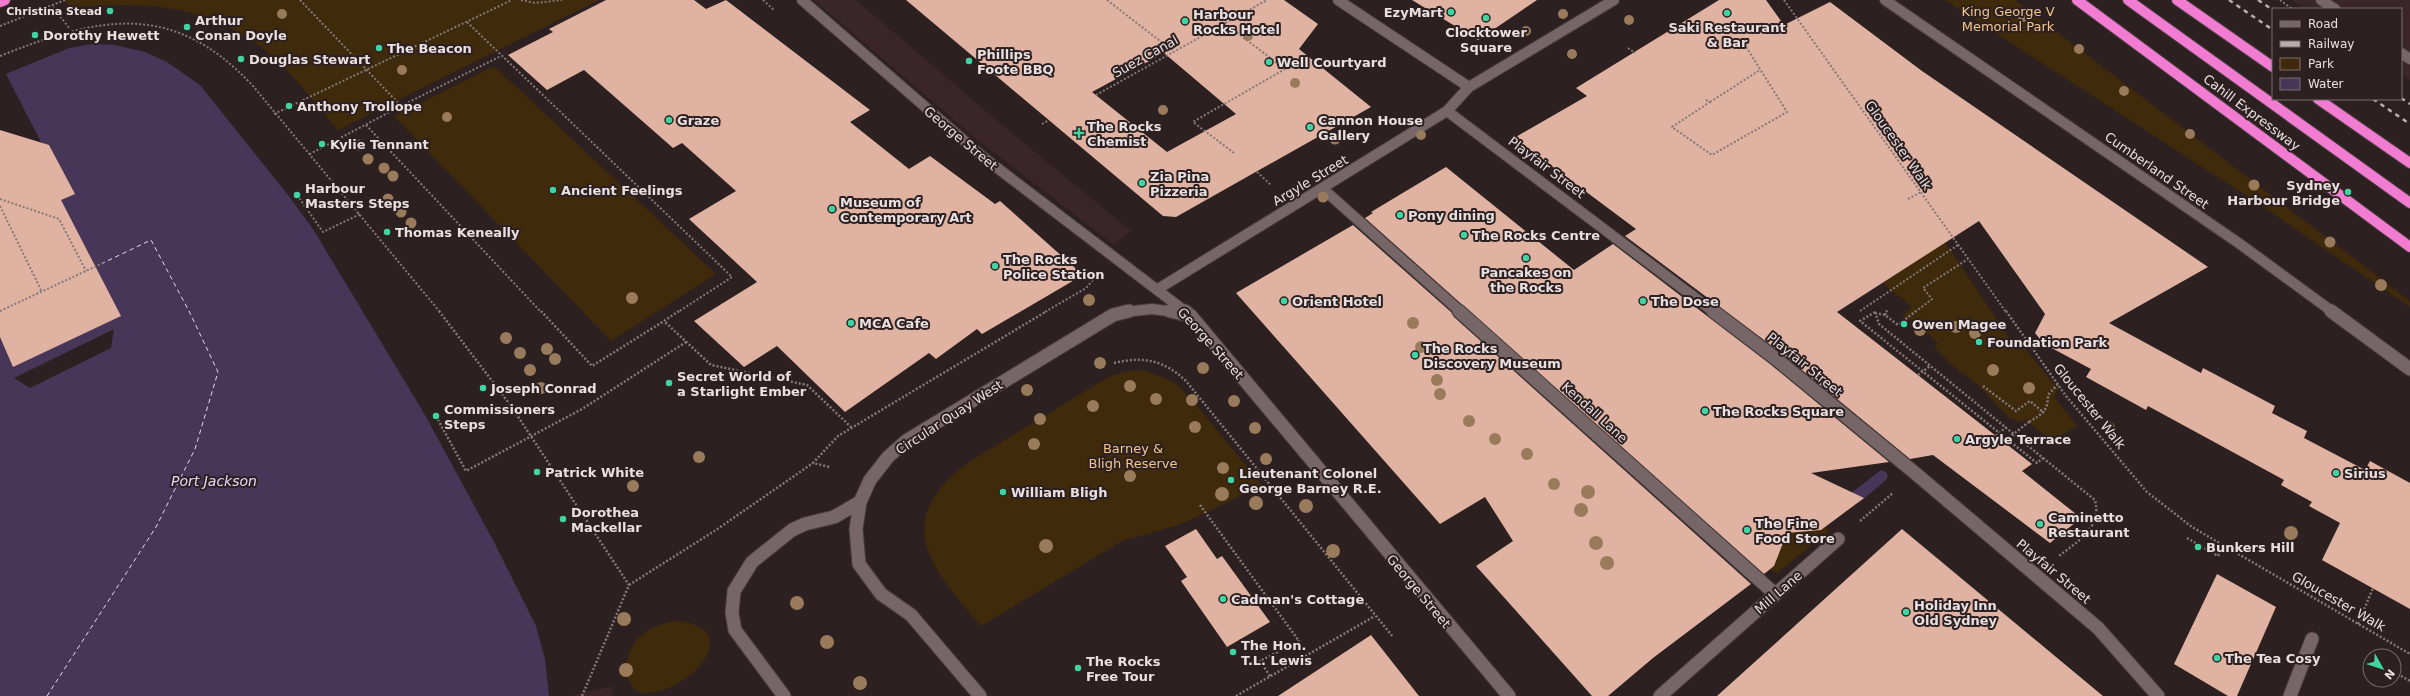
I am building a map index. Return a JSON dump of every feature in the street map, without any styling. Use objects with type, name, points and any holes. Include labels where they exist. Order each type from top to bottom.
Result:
[{"type":"highway","points":[[0,2],[5,0]]},
{"type":"highway","name":"Cahill Expressway","points":[[2077,0],[2410,247]]},
{"type":"highway","points":[[2128,0],[2410,204]]},
{"type":"highway","points":[[2177,0],[2272,66]]},
{"type":"highway","points":[[2319,100],[2410,163]]},
{"type":"street","name":"George Street","points":[[802,0],[983,157],[1158,289],[1191,316],[1509,696]]},
{"type":"street","points":[[1338,0],[1469,87]]},
{"type":"street","name":"Argyle Street","points":[[1158,289],[1447,111],[1469,87],[1614,0]]},
{"type":"street","name":"Cumberland Street","points":[[1885,0],[2240,244],[2410,369]]},
{"type":"street","points":[[2321,0],[2333,8]]},
{"type":"street","name":"Playfair Street","points":[[1447,111],[1775,358],[1903,463],[2098,628],[2158,696]]},
{"type":"street","name":"Kendall Lane","points":[[1322,188],[1775,594]]},
{"type":"street","name":"Circular Quay West","points":[[980,696],[911,614],[881,594],[859,564],[856,529],[860,502],[870,480],[888,457],[906,442],[1113,315],[1144,308],[1172,311],[1191,316]]},
{"type":"street","points":[[784,696],[734,630],[732,613],[734,591],[742,575],[752,562],[792,530],[805,524],[834,517],[860,502]]},
{"type":"street","name":"Mill Lane","points":[[1660,696],[1838,539]]},
{"type":"street","points":[[2290,696],[2312,639]]},
{"type":"path","points":[[0,26],[65,0]]},
{"type":"path","points":[[300,0],[401,106]]},
{"type":"path","points":[[274,114],[512,0]]},
{"type":"path","points":[[521,0],[535,4],[562,0]]},
{"type":"path","points":[[762,0],[780,15]]},
{"type":"path","points":[[1107,0],[1173,51]]},
{"type":"path","name":"Suez Canal","points":[[1096,95],[1267,0]]},
{"type":"path","name":"Gloucester Walk","points":[[1784,0],[2066,396],[2148,492],[2192,527],[2410,654]]},
{"type":"path","points":[[2280,0],[2292,8]]},
{"type":"path","points":[[53,7],[70,30]]},
{"type":"path","points":[[366,125],[592,366],[732,276],[467,22]]},
{"type":"path","points":[[1224,23],[1285,69],[1193,122],[1234,153]]},
{"type":"path","points":[[0,56],[70,30],[117,24],[144,24],[185,34],[208,45],[233,66],[360,214],[492,380],[531,436],[629,585]]},
{"type":"path","points":[[1743,42],[1787,112],[1712,155],[1672,127],[1760,70]]},
{"type":"path","points":[[1628,48],[1635,52]]},
{"type":"path","points":[[308,155],[501,56]]},
{"type":"path","points":[[1706,100],[1710,102]]},
{"type":"path","points":[[1042,124],[1049,120]]},
{"type":"path","points":[[1908,199],[1921,192]]},
{"type":"path","points":[[297,195],[323,232],[360,214]]},
{"type":"path","points":[[0,199],[58,219],[86,271]]},
{"type":"path","points":[[0,206],[42,292]]},
{"type":"path","points":[[1860,312],[1958,245]]},
{"type":"path","points":[[1968,259],[1923,288],[1932,299],[1898,325],[1885,315],[1875,312],[1860,321],[2037,463],[2043,458]]},
{"type":"path","points":[[0,311],[103,263]]},
{"type":"path","points":[[582,696],[629,585],[716,530],[813,463],[838,436],[851,427],[1086,288],[1095,278],[1095,273]]},
{"type":"path","points":[[1885,315],[1888,309]]},
{"type":"path","points":[[1875,312],[1879,324],[2094,500],[2098,508],[2098,518],[2093,527],[2059,556]]},
{"type":"path","points":[[664,321],[711,365],[807,385],[851,427]]},
{"type":"path","points":[[436,416],[466,471],[582,409],[686,342]]},
{"type":"path","points":[[1114,363],[1130,358],[1154,360],[1172,367],[1186,381],[1393,637]]},
{"type":"path","points":[[1918,375],[1930,366]]},
{"type":"path","points":[[2007,439],[2044,412],[2048,405],[2048,395],[2058,384]]},
{"type":"path","points":[[1983,386],[2016,411],[2030,401],[2044,412]]},
{"type":"path","points":[[1996,436],[2006,427]]},
{"type":"path","points":[[813,463],[829,468]]},
{"type":"path","points":[[1838,539],[1897,489]]},
{"type":"path","points":[[1200,505],[1299,640],[1260,661],[1270,676]]},
{"type":"path","points":[[2187,538],[2218,556],[2224,546]]},
{"type":"path","points":[[2358,624],[2373,588]]},
{"type":"path","points":[[1236,696],[1375,616]]},
{"type":"shaded area","points":[[814,0],[856,0],[1000,123],[1131,231],[1114,245],[974,137]]},
{"type":"shaded area","points":[[2292,0],[2410,0],[2410,80],[2402,75],[2402,8],[2304,8]]},
{"type":"shaded area","points":[[614,686],[611,696],[572,696],[583,693]]},
{"type":"green space","points":[[64,0],[599,0],[338,130],[280,63],[257,44],[233,29],[208,18],[183,11],[129,5],[71,8]]},
{"type":"green space","name":"King George V Memorial Park","points":[[1945,0],[2015,0],[2410,301],[2410,307],[2256,202]]},
{"type":"green space","points":[[494,66],[716,274],[611,341],[394,116]]},
{"type":"green space","name":"Foundation Park","points":[[1945,242],[2010,339],[2019,341],[2058,389],[2054,397],[2077,426],[2052,441],[2025,419],[2021,422],[2009,418],[1978,385],[1953,366],[1934,347],[1938,343],[1916,323],[1907,319],[1903,315],[1912,307],[1883,283]]},
{"type":"green space","name":"Barney & Bligh Reserve","points":[[1145,370],[1175,383],[1192,400],[1262,485],[1182,524],[1122,541],[981,626],[947,584],[934,564],[926,544],[924,524],[930,504],[944,484],[969,462],[1110,376],[1129,371]]},
{"type":"green space","points":[[1812,516],[1829,531],[1777,573],[1770,570],[1773,567],[1760,558]]},
{"type":"green space","points":[[674,621],[696,625],[708,634],[710,646],[704,660],[693,673],[678,684],[660,691],[641,693],[630,683],[627,669],[629,654],[637,640],[649,630],[659,625]]},
{"type":"water","name":"Port Jackson","points":[[93,44],[115,45],[145,52],[167,62],[200,85],[288,195],[313,229],[425,415],[494,542],[536,626],[545,659],[549,696],[0,696],[0,223],[63,185],[6,74],[69,48]]},
{"type":"pier","points":[[114,329],[111,348],[30,388],[14,378]]},
{"type":"building","name":"Museum of Contemporary Art","points":[[606,0],[694,0],[706,9],[726,0],[870,110],[850,122],[909,169],[930,156],[995,204],[1000,201],[1083,275],[982,334],[977,329],[936,359],[929,353],[845,412],[777,346],[744,367],[694,321],[757,282],[689,219],[736,191],[682,143],[673,148],[584,70],[547,90],[508,55],[553,32],[549,29]]},
{"type":"building","points":[[906,0],[1284,0],[1318,24],[1299,49],[1371,107],[1176,217],[1163,216]],"holes":[[[1164,53],[1236,114],[1167,152],[1092,92]]]},
{"type":"building","name":"Clocktower Square","points":[[1412,0],[1537,0],[1478,40]]},
{"type":"building","points":[[1719,0],[1766,0],[1784,25],[1830,2],[1922,71],[2208,267],[2109,323],[2201,373],[2203,368],[2275,406],[2272,413],[2307,431],[2304,438],[2365,470],[2370,461],[2410,483],[2410,609],[2322,560],[2340,523],[2309,506],[2312,502],[2281,485],[2284,480],[2148,406],[2146,410],[2086,377],[2091,369],[2044,344],[2035,333],[2045,314],[1979,221],[1837,312],[2032,464],[2022,471],[2081,518],[2050,543],[1933,455],[1910,459],[1780,352],[1625,236],[1636,229],[1514,138],[1587,96],[1576,88]]},
{"type":"building","points":[[0,130],[49,145],[75,194],[61,200],[121,316],[13,367],[0,337]]},
{"type":"building","points":[[1446,167],[1574,270],[1613,244],[1770,364],[1889,462],[1811,473],[1864,498],[1821,530],[1787,533],[1774,566],[1764,574],[1365,218],[1373,213],[1371,212]]},
{"type":"building","points":[[1353,225],[1751,584],[1653,658],[1608,696],[1592,696],[1476,566],[1513,541],[1485,497],[1440,524],[1236,293]]},
{"type":"building","name":"Cadman's Cottage","points":[[1196,529],[1217,559],[1222,556],[1270,622],[1227,647],[1181,581],[1187,577],[1165,546]]},
{"type":"building","name":"Holiday Inn Old Sydney","points":[[1902,529],[2103,696],[1717,696]]},
{"type":"building","points":[[2217,574],[2276,607],[2237,696],[2228,696],[2174,664]]},
{"type":"building","points":[[1371,635],[1419,696],[1278,696]]},
{"type":"waterway","points":[[1855,498],[1881,476]]},
{"type":"ferry route","points":[[47,696],[156,527],[195,449],[218,372],[190,313],[151,240],[103,263]]},
{"type":"railway","points":[[2229,0],[2272,29]]},
{"type":"railway","points":[[2258,0],[2272,9]]},
{"type":"railway","points":[[2402,99],[2410,104]]},
{"type":"railway","points":[[2374,100],[2410,124]]},
{"type":"place","name":"Christina Stead","points":[[110,11]]},
{"type":"place","name":"EzyMart","points":[[1451,12]]},
{"type":"place","name":"Saki Restaurant & Bar","points":[[1727,13]]},
{"type":"place","name":"Clocktower Square","points":[[1486,18]]},
{"type":"place","name":"Harbour Rocks Hotel","points":[[1185,21]]},
{"type":"place","name":"Arthur Conan Doyle","points":[[187,27]]},
{"type":"place","name":"Dorothy Hewett","points":[[35,35]]},
{"type":"place","name":"The Beacon","points":[[379,48]]},
{"type":"place","name":"Douglas Stewart","points":[[241,59]]},
{"type":"place","name":"Phillips Foote BBQ","points":[[969,61]]},
{"type":"place","name":"Well Courtyard","points":[[1269,62]]},
{"type":"place","name":"Anthony Trollope","points":[[289,106]]},
{"type":"place","name":"Graze","points":[[669,120]]},
{"type":"place","name":"Cannon House Gallery","points":[[1310,127]]},
{"type":"place","name":"The Rocks Chemist","points":[[1079,133]]},
{"type":"place","name":"Kylie Tennant","points":[[322,144]]},
{"type":"place","name":"Zia Pina Pizzeria","points":[[1142,183]]},
{"type":"place","name":"Ancient Feelings","points":[[553,190]]},
{"type":"place","name":"Sydney Harbour Bridge","points":[[2348,192]]},
{"type":"place","name":"Harbour Masters Steps","points":[[297,195]]},
{"type":"place","name":"Museum of Contemporary Art","points":[[832,209]]},
{"type":"place","name":"Pony dining","points":[[1400,215]]},
{"type":"place","name":"Thomas Keneally","points":[[387,232]]},
{"type":"place","name":"The Rocks Centre","points":[[1464,235]]},
{"type":"place","name":"Pancakes on the Rocks","points":[[1526,258]]},
{"type":"place","name":"The Rocks Police Station","points":[[995,266]]},
{"type":"place","name":"Orient Hotel","points":[[1284,301]]},
{"type":"place","name":"The Dose","points":[[1643,301]]},
{"type":"place","name":"MCA Cafe","points":[[851,323]]},
{"type":"place","name":"Owen Magee","points":[[1904,324]]},
{"type":"place","name":"Foundation Park","points":[[1979,342]]},
{"type":"place","name":"The Rocks Discovery Museum","points":[[1415,355]]},
{"type":"place","name":"Secret World of a Starlight Ember","points":[[669,383]]},
{"type":"place","name":"Joseph Conrad","points":[[483,388]]},
{"type":"place","name":"The Rocks Square","points":[[1705,411]]},
{"type":"place","name":"Commissioners Steps","points":[[436,416]]},
{"type":"place","name":"Argyle Terrace","points":[[1957,439]]},
{"type":"place","name":"Patrick White","points":[[537,472]]},
{"type":"place","name":"Sirius","points":[[2336,473]]},
{"type":"place","name":"Lieutenant Colonel George Barney R.E.","points":[[1231,480]]},
{"type":"place","name":"William Bligh","points":[[1003,492]]},
{"type":"place","name":"Dorothea Mackellar","points":[[563,519]]},
{"type":"place","name":"Caminetto Restaurant","points":[[2040,524]]},
{"type":"place","name":"The Fine Food Store","points":[[1747,530]]},
{"type":"place","name":"Bunkers Hill","points":[[2198,547]]},
{"type":"place","name":"Cadman's Cottage","points":[[1223,599]]},
{"type":"place","name":"Holiday Inn Old Sydney","points":[[1906,612]]},
{"type":"place","name":"The Hon. T.L. Lewis","points":[[1233,652]]},
{"type":"place","name":"The Tea Cosy","points":[[2217,658]]},
{"type":"place","name":"The Rocks Free Tour","points":[[1078,668]]}]
